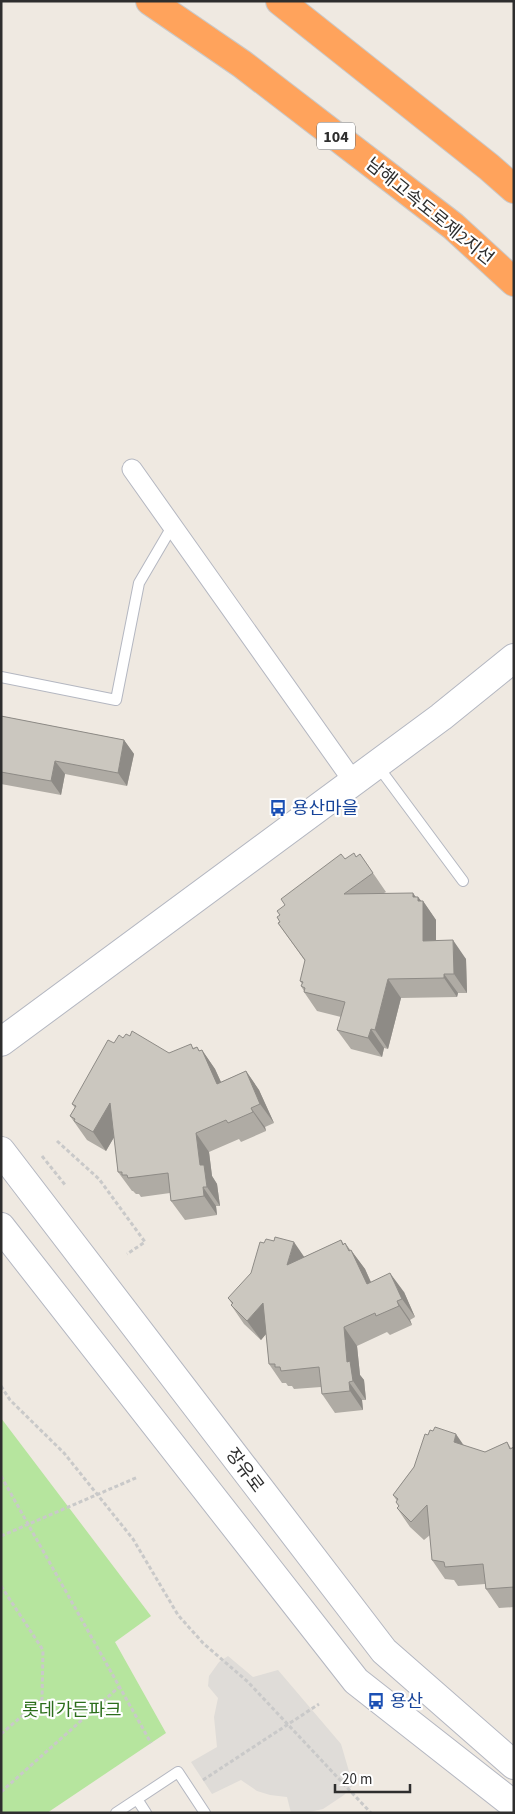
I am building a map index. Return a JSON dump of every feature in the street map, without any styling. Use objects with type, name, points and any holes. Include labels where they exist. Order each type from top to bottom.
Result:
[{"type":"highway","name":"남해고속도로제2지선","points":[[150,1],[242,64],[453,226],[514,282]]},
{"type":"highway","points":[[280,1],[489,167],[514,190]]},
{"type":"main road","points":[[1,1042],[441,717],[514,658]]},
{"type":"main road","name":"장유로","points":[[1,1151],[384,1651],[514,1765]]},
{"type":"main road","points":[[1,1226],[356,1681],[514,1805]]},
{"type":"street","points":[[132,469],[353,781]]},
{"type":"lane","points":[[1,678],[116,700],[139,583],[173,525]]},
{"type":"lane","points":[[376,764],[463,881]]},
{"type":"lane","points":[[116,1813],[178,1772],[205,1813]]},
{"type":"lane","points":[[137,1799],[146,1813]]},
{"type":"path","points":[[57,1141],[99,1179],[145,1242],[128,1254]]},
{"type":"path","points":[[42,1156],[66,1186]]},
{"type":"path","points":[[1,1386],[10,1400],[64,1453],[133,1539],[178,1615],[203,1644],[248,1682],[371,1813]]},
{"type":"path","points":[[1,1476],[151,1743]]},
{"type":"path","points":[[1,1536],[138,1477]]},
{"type":"path","points":[[1,1586],[43,1650],[42,1699],[1,1734]]},
{"type":"path","points":[[1,1792],[119,1687]]},
{"type":"path","points":[[203,1780],[319,1704]]},
{"type":"green space","name":"롯데가든파크","points":[[1,1418],[151,1616],[115,1642],[166,1733],[47,1813],[1,1813]]},
{"type":"shaded area","points":[[228,1656],[253,1677],[278,1670],[341,1744],[353,1785],[344,1795],[323,1809],[305,1813],[291,1813],[287,1797],[257,1791],[241,1780],[212,1794],[191,1762],[217,1747],[214,1717],[218,1698],[208,1686],[209,1676],[219,1662]]},
{"type":"building","points":[[1,716],[124,740],[118,773],[55,761],[51,781],[1,772]]},
{"type":"building","points":[[354,853],[356,857],[360,854],[373,873],[344,894],[413,893],[413,897],[418,897],[418,901],[423,901],[423,941],[453,940],[454,974],[444,974],[444,978],[388,979],[375,1030],[371,1029],[368,1038],[337,1030],[345,1002],[304,992],[305,988],[301,986],[303,982],[300,981],[305,960],[278,923],[280,922],[277,917],[280,915],[277,911],[285,905],[281,899],[341,854],[345,859]]},
{"type":"building","points":[[132,1031],[169,1053],[191,1044],[193,1049],[197,1047],[199,1051],[202,1050],[217,1084],[246,1071],[260,1104],[251,1108],[253,1112],[228,1123],[226,1120],[196,1133],[200,1165],[204,1165],[207,1187],[203,1187],[204,1196],[171,1201],[168,1173],[128,1178],[127,1175],[122,1175],[122,1172],[118,1172],[110,1103],[93,1132],[74,1121],[75,1119],[70,1116],[76,1106],[72,1104],[108,1040],[114,1043],[119,1035],[123,1038],[126,1034],[130,1036]]},
{"type":"building","points":[[275,1237],[294,1242],[287,1265],[341,1240],[349,1251],[351,1250],[367,1284],[390,1273],[402,1299],[397,1301],[399,1306],[376,1316],[375,1313],[344,1327],[347,1362],[350,1361],[353,1381],[349,1382],[350,1391],[322,1394],[319,1367],[281,1371],[280,1367],[275,1367],[275,1364],[269,1364],[263,1303],[247,1321],[231,1305],[233,1303],[228,1298],[251,1273],[260,1242],[264,1243],[266,1239],[274,1241]]},
{"type":"building","points":[[435,1427],[456,1434],[454,1442],[485,1452],[507,1442],[510,1449],[514,1447],[514,1587],[486,1589],[483,1564],[445,1567],[444,1562],[432,1560],[427,1505],[411,1522],[397,1508],[399,1506],[396,1502],[398,1499],[393,1495],[414,1467],[425,1434],[428,1435],[430,1430],[433,1431]]},
{"type":"place","name":"용산마을","points":[[278,808]]},
{"type":"place","name":"용산","points":[[376,1701]]}]
